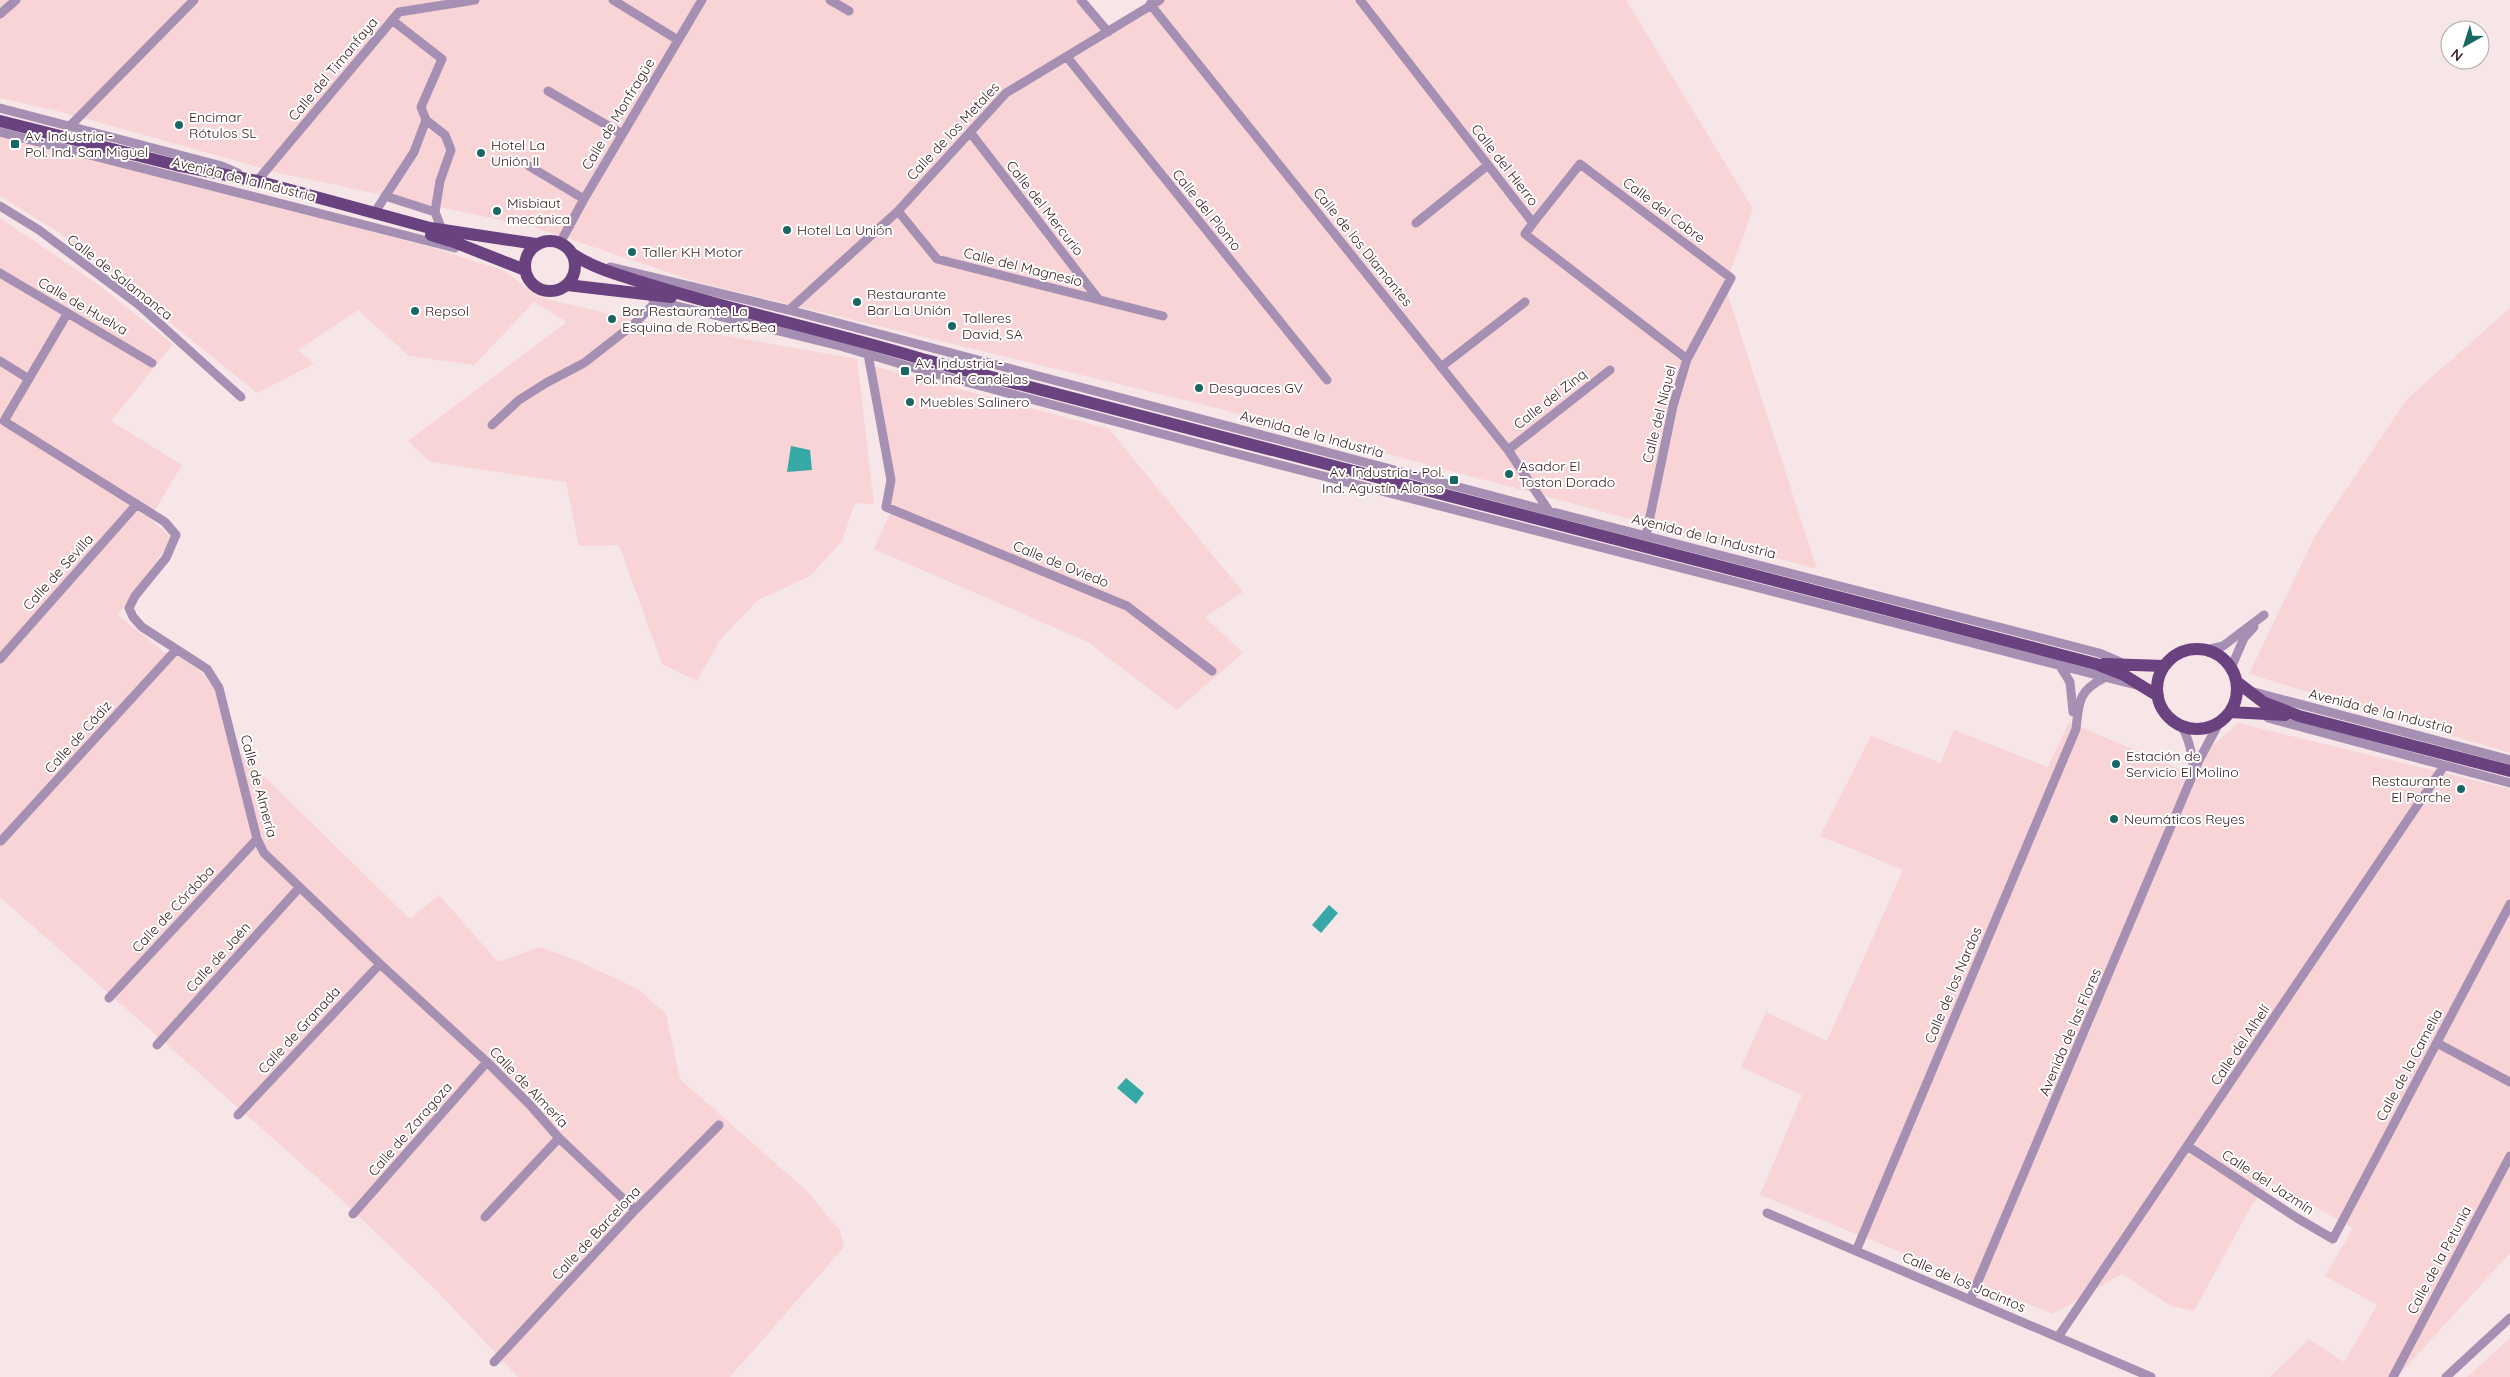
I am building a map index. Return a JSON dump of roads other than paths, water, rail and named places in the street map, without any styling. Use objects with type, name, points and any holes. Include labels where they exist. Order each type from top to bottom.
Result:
[{"type":"main road","name":"Avenida de la Industria","points":[[0,121],[176,165],[257,181],[442,230],[536,244]]},
{"type":"main road","name":"Avenida de la Industria","points":[[176,165],[218,180],[454,242],[525,270]]},
{"type":"main road","points":[[546,241],[560,242],[574,255],[574,272],[567,285],[554,291],[544,291],[535,287],[528,279],[525,270],[525,260],[529,251],[536,244],[546,241]]},
{"type":"main road","name":"Avenida de la Industria","points":[[574,255],[585,263],[600,269],[688,298],[871,344],[1532,520],[2096,664],[2124,675],[2158,696]]},
{"type":"main road","name":"Avenida de la Industria","points":[[567,285],[688,298]]},
{"type":"main road","points":[[2190,650],[2206,650],[2220,656],[2231,668],[2241,686],[2230,712],[2219,723],[2205,729],[2189,728],[2174,722],[2164,711],[2158,696],[2158,681],[2164,666],[2176,656],[2190,650]]},
{"type":"main road","name":"Avenida de la Industria","points":[[2096,664],[2164,666]]},
{"type":"main road","name":"Avenida de la Industria","points":[[2241,686],[2263,702],[2300,716],[2510,771]]},
{"type":"main road","name":"Avenida de la Industria","points":[[2230,712],[2300,716]]},
{"type":"street","points":[[0,14],[16,0]]},
{"type":"street","points":[[70,126],[194,0]]},
{"type":"street","name":"Calle del Timanfaya","points":[[257,181],[399,12],[476,0]]},
{"type":"street","points":[[612,0],[678,40]]},
{"type":"street","name":"Calle de Monfragüe","points":[[560,242],[584,198],[702,0]]},
{"type":"street","points":[[830,0],[849,12]]},
{"type":"street","points":[[1080,0],[1108,32]]},
{"type":"street","name":"Calle de los Metales","points":[[789,310],[898,211],[1006,93],[1108,32],[1150,4],[1160,0]]},
{"type":"street","name":"Calle del Hierro","points":[[1360,0],[1533,223],[1525,234],[1687,359]]},
{"type":"street","name":"Calle de los Diamantes","points":[[1150,4],[1508,450],[1549,511]]},
{"type":"street","points":[[392,20],[442,59],[420,106],[426,120],[445,136],[451,150],[440,181],[435,212],[442,230]]},
{"type":"street","name":"Calle del Plomo","points":[[1067,57],[1327,380]]},
{"type":"street","points":[[548,91],[622,134]]},
{"type":"street","name":"Avenida de la Industria","points":[[0,108],[222,166],[257,181]]},
{"type":"street","points":[[374,212],[414,152],[426,120]]},
{"type":"street","name":"Avenida de la Industria","points":[[0,132],[456,249],[481,253]]},
{"type":"street","name":"Calle del Mercurio","points":[[970,132],[1099,300]]},
{"type":"street","name":"Calle del Cobre","points":[[1533,223],[1580,164],[1731,278]]},
{"type":"street","points":[[1416,223],[1488,165]]},
{"type":"street","points":[[529,166],[584,198]]},
{"type":"street","points":[[385,196],[435,212]]},
{"type":"street","name":"Calle de Salamanca","points":[[0,206],[39,230],[139,305],[241,397]]},
{"type":"street","name":"Calle del Magnesio","points":[[898,211],[937,259],[1163,316]]},
{"type":"street","name":"Avenida de la Industria","points":[[574,255],[2099,653],[2125,664]]},
{"type":"street","name":"Calle de Huelva","points":[[0,273],[152,363]]},
{"type":"street","name":"Calle del Níquel","points":[[1646,536],[1673,406],[1687,359],[1731,278]]},
{"type":"street","name":"Avenida de la Industria","points":[[631,293],[868,354],[1230,452],[2144,687]]},
{"type":"street","points":[[492,425],[526,396],[546,382],[584,363],[634,324],[657,301]]},
{"type":"street","points":[[1441,367],[1525,302]]},
{"type":"street","points":[[0,361],[29,379],[67,314]]},
{"type":"street","name":"Calle de Oviedo","points":[[868,354],[890,480],[886,507],[1127,606],[1212,671]]},
{"type":"street","name":"Calle del Zinq","points":[[1508,450],[1610,370]]},
{"type":"street","name":"Calle de Almería","points":[[29,379],[4,421],[165,522],[176,535],[166,558],[135,596],[130,608],[133,617],[142,627],[175,651],[207,669],[219,688],[257,839],[264,853],[380,964],[487,1062],[530,1105],[558,1138],[635,1210]]},
{"type":"street","name":"Calle de Sevilla","points":[[0,658],[137,504]]},
{"type":"street","points":[[2206,650],[2224,646],[2264,615],[2244,638],[2231,668]]},
{"type":"street","name":"Calle de Cádiz","points":[[1,841],[175,651]]},
{"type":"street","points":[[2060,666],[2070,682],[2076,729]]},
{"type":"street","name":"Calle de los Nardos","points":[[1856,1251],[2076,729],[2079,702],[2089,685],[2104,678]]},
{"type":"street","name":"Avenida de la Industria","points":[[2241,686],[2301,706],[2510,760]]},
{"type":"street","name":"Avenida de la Industria","points":[[2253,713],[2510,783]]},
{"type":"street","name":"Avenida de las Flores","points":[[1970,1300],[2199,760],[2219,723]]},
{"type":"street","points":[[2181,725],[2188,735],[2194,775]]},
{"type":"street","name":"Calle del Alhelí","points":[[2058,1337],[2444,766]]},
{"type":"street","name":"Calle de Córdoba","points":[[108,998],[257,839]]},
{"type":"street","name":"Calle de Jaén","points":[[157,1045],[299,888]]},
{"type":"street","name":"Calle de la Camelia","points":[[2333,1239],[2510,904]]},
{"type":"street","name":"Calle de Granada","points":[[238,1116],[380,964]]},
{"type":"street","points":[[2437,1043],[2510,1082]]},
{"type":"street","name":"Calle de Zaragoza","points":[[353,1214],[487,1062]]},
{"type":"street","name":"Calle de Barcelona","points":[[494,1362],[635,1210],[720,1125]]},
{"type":"street","points":[[485,1216],[558,1138]]},
{"type":"street","name":"Calle del Jazmín","points":[[2188,1147],[2297,1218],[2333,1239]]},
{"type":"street","name":"Calle de la Petunia","points":[[2393,1377],[2510,1156]]},
{"type":"street","name":"Calle de los Jacintos","points":[[1767,1213],[2151,1377]]},
{"type":"street","points":[[2446,1377],[2510,1318]]},
{"type":"water","points":[[791,446],[810,450],[812,470],[787,472]]},
{"type":"water","points":[[1329,905],[1338,913],[1321,933],[1312,925]]},
{"type":"water","points":[[1126,1078],[1144,1093],[1136,1104],[1117,1088]]},
{"type":"place","name":"Encimar Rótulos SL","points":[[179,125]]},
{"type":"place","name":"Av. Industria - Pol. Ind. San Miguel","points":[[15,144]]},
{"type":"place","name":"Hotel La Unión II","points":[[481,153]]},
{"type":"place","name":"Misbiaut mecánica","points":[[497,211]]},
{"type":"place","name":"Hotel La Unión","points":[[787,230]]},
{"type":"place","name":"Taller KH Motor","points":[[632,252]]},
{"type":"place","name":"Restaurante Bar La Unión","points":[[857,302]]},
{"type":"place","name":"Repsol","points":[[415,311]]},
{"type":"place","name":"Bar Restaurante La Esquina de Robert&Bea","points":[[612,319]]},
{"type":"place","name":"Talleres David, SA","points":[[952,326]]},
{"type":"place","name":"Av. Industria - Pol. Ind. Candelas","points":[[905,371]]},
{"type":"place","name":"Desguaces GV","points":[[1199,388]]},
{"type":"place","name":"Muebles Salinero","points":[[910,402]]},
{"type":"place","name":"Asador El Toston Dorado","points":[[1509,474]]},
{"type":"place","name":"Av. Industria - Pol. Ind. Agustín Alonso","points":[[1454,480]]},
{"type":"place","name":"Estación de Servicio El Molino","points":[[2116,764]]},
{"type":"place","name":"Restaurante El Porche","points":[[2461,789]]},
{"type":"place","name":"Neumáticos Reyes","points":[[2114,819]]}]
